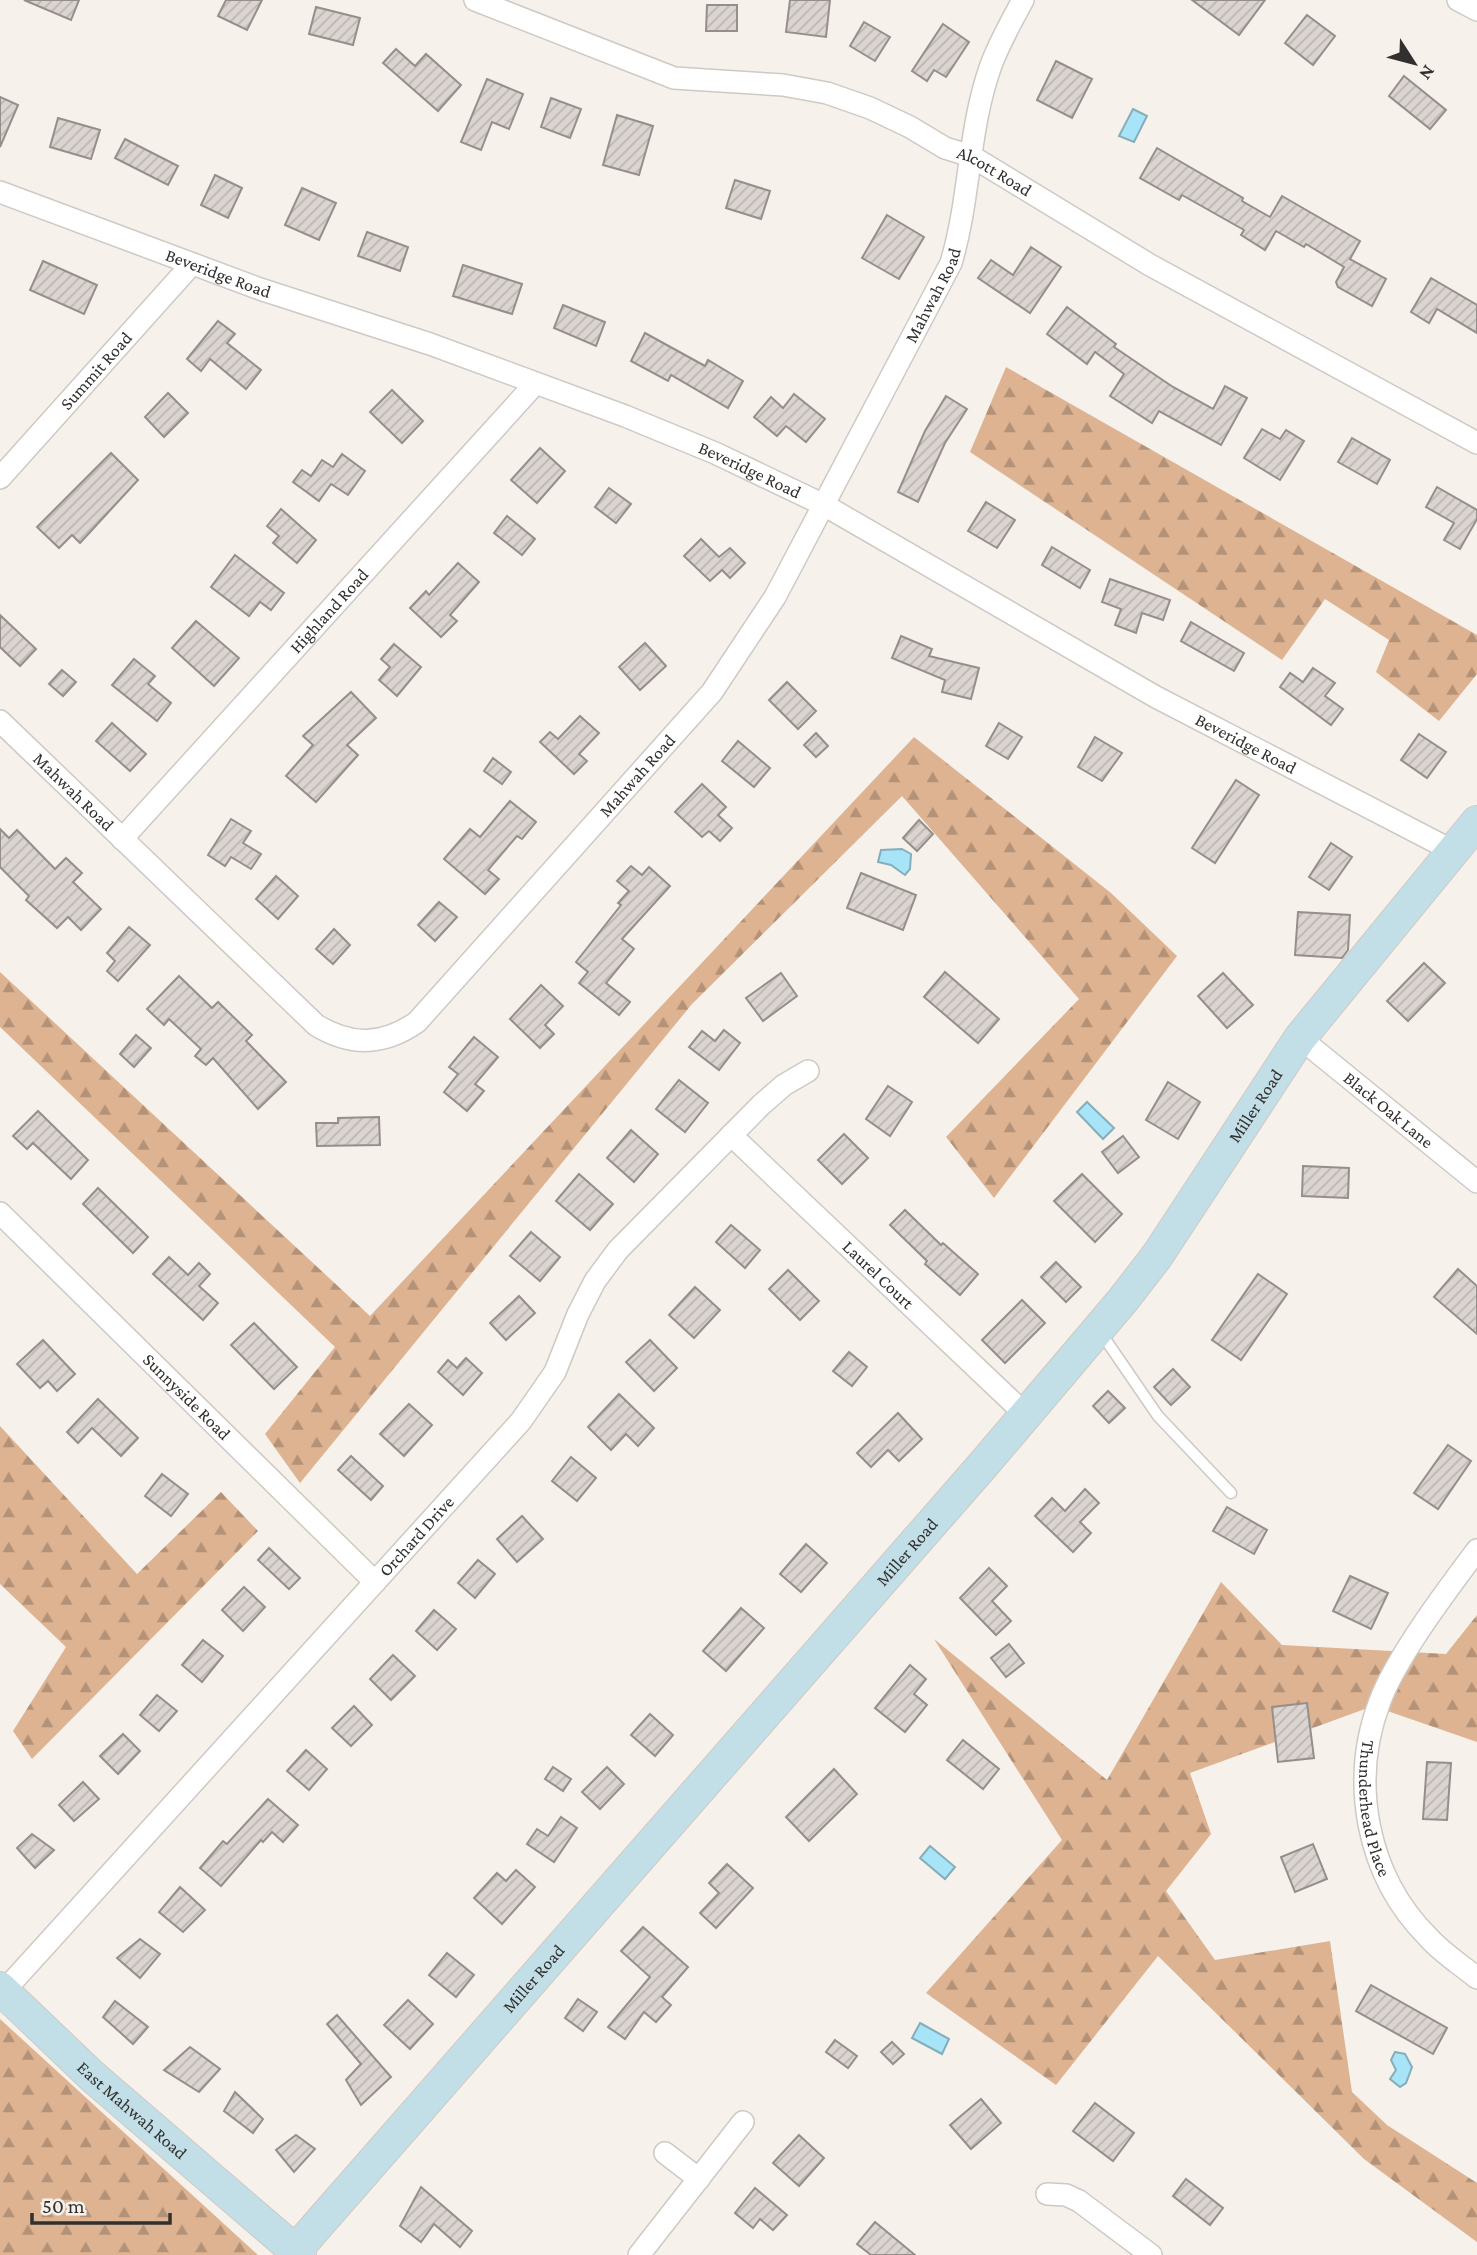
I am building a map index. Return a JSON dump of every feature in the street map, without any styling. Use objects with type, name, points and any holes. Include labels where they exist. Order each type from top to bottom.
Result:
[{"type":"street","name":"Alcott Road","points":[[475,0],[674,78],[783,85],[827,93],[870,108],[945,148],[971,156],[1150,265],[1477,443]]},
{"type":"street","name":"Mahwah Road","points":[[0,721],[316,1025],[348,1040],[369,1041],[403,1031],[416,1022],[712,692],[775,597],[951,263],[962,227],[971,156],[990,68],[1023,0]]},
{"type":"street","points":[[1458,0],[1477,10]]},
{"type":"street","name":"Beveridge Road","points":[[0,192],[192,264],[430,344],[715,453],[824,505],[1156,696],[1453,851]]},
{"type":"street","name":"Summit Road","points":[[0,478],[192,264]]},
{"type":"street","name":"Highland Road","points":[[122,839],[534,384]]},
{"type":"street","name":"Miller Road","points":[[297,2253],[1098,1328],[1157,1256],[1300,1038],[1477,822]]},
{"type":"street","name":"Black Oak Lane","points":[[1300,1038],[1477,1182]]},
{"type":"street","name":"Orchard Drive","points":[[2,1990],[540,1398],[555,1372],[578,1314],[595,1281],[618,1250],[730,1135],[784,1085],[808,1071]]},
{"type":"street","name":"Laurel Court","points":[[730,1135],[1026,1413]]},
{"type":"street","name":"Sunnyside Road","points":[[0,1213],[375,1582]]},
{"type":"street","name":"Thunderhead Place","points":[[1477,1550],[1393,1672],[1380,1700],[1369,1740],[1364,1791],[1377,1856],[1400,1902],[1428,1937],[1477,1978]]},
{"type":"street","name":"East Mahwah Road","points":[[2,1990],[92,2076],[297,2253]]},
{"type":"street","points":[[639,2255],[743,2122]]},
{"type":"street","points":[[665,2153],[699,2179]]},
{"type":"street","points":[[1046,2194],[1066,2195],[1079,2201],[1151,2255]]},
{"type":"lane","points":[[1098,1328],[1158,1416],[1231,1493]]},
{"type":"green space","points":[[1006,367],[1477,635],[1477,674],[1439,721],[1376,672],[1389,640],[1325,599],[1282,660],[970,452]]},
{"type":"green space","points":[[914,737],[1111,893],[1177,956],[994,1198],[946,1137],[1079,999],[902,796],[692,1004],[300,1483],[265,1434],[335,1347],[0,1027],[0,972],[370,1316]]},
{"type":"green space","points":[[0,1426],[137,1574],[221,1492],[258,1531],[32,1759],[13,1731],[66,1647],[0,1584]]},
{"type":"green space","points":[[1221,1582],[1282,1645],[1446,1654],[1477,1615],[1477,1742],[1373,1706],[1190,1773],[1211,1834],[1166,1891],[1215,1960],[1330,1941],[1352,2092],[1387,2125],[1477,2183],[1477,2242],[1364,2159],[1158,1956],[1056,2085],[926,1993],[1062,1840],[934,1639],[1107,1780]]},
{"type":"green space","points":[[0,2019],[258,2255],[0,2255]]},
{"type":"water","points":[[1133,109],[1147,116],[1134,142],[1119,136]]},
{"type":"water","points":[[902,849],[911,854],[910,869],[905,875],[891,865],[878,862],[881,850]]},
{"type":"water","points":[[1087,1102],[1114,1128],[1103,1139],[1077,1112]]},
{"type":"water","points":[[930,1846],[955,1867],[945,1879],[920,1858]]},
{"type":"water","points":[[920,2023],[949,2039],[942,2054],[912,2038]]},
{"type":"water","points":[[1395,2052],[1405,2054],[1412,2067],[1406,2083],[1400,2087],[1390,2079],[1396,2070],[1391,2060]]},
{"type":"building","points":[[24,0],[79,0],[71,20]]},
{"type":"building","points":[[226,0],[262,0],[247,30],[218,16]]},
{"type":"building","points":[[790,0],[830,0],[826,37],[786,32]]},
{"type":"building","points":[[1192,0],[1265,0],[1239,35]]},
{"type":"building","points":[[707,5],[737,5],[737,31],[706,31]]},
{"type":"building","points":[[316,7],[360,18],[353,45],[309,34]]},
{"type":"building","points":[[1307,15],[1335,36],[1313,65],[1285,43]]},
{"type":"building","points":[[864,22],[890,37],[875,61],[850,46]]},
{"type":"building","points":[[943,24],[969,42],[946,77],[934,70],[927,81],[912,71]]},
{"type":"building","points":[[396,49],[415,66],[426,54],[461,85],[438,111],[383,63]]},
{"type":"building","points":[[1056,61],[1092,79],[1072,118],[1037,100]]},
{"type":"building","points":[[1404,76],[1446,110],[1430,129],[1389,96]]},
{"type":"building","points":[[487,79],[523,94],[509,129],[492,122],[481,150],[461,142]]},
{"type":"building","points":[[0,97],[18,105],[0,147]]},
{"type":"building","points":[[551,98],[581,109],[570,138],[541,127]]},
{"type":"building","points":[[617,115],[653,126],[639,175],[603,165]]},
{"type":"building","points":[[58,118],[100,130],[91,159],[50,147]]},
{"type":"building","points":[[125,139],[178,166],[168,185],[115,158]]},
{"type":"building","points":[[1157,148],[1243,198],[1242,201],[1270,217],[1282,196],[1360,241],[1350,259],[1386,279],[1372,306],[1338,287],[1336,282],[1344,267],[1306,244],[1304,247],[1276,231],[1265,250],[1241,235],[1244,230],[1182,195],[1179,200],[1140,178]]},
{"type":"building","points":[[215,175],[242,188],[228,218],[201,205]]},
{"type":"building","points":[[735,180],[770,191],[761,219],[726,208]]},
{"type":"building","points":[[302,188],[336,203],[319,240],[285,225]]},
{"type":"building","points":[[887,215],[924,237],[899,279],[862,258]]},
{"type":"building","points":[[367,232],[408,247],[400,271],[358,256]]},
{"type":"building","points":[[1031,247],[1061,267],[1030,313],[978,278],[991,260],[1013,275]]},
{"type":"building","points":[[43,261],[97,285],[84,314],[30,290]]},
{"type":"building","points":[[463,265],[522,284],[512,314],[453,296]]},
{"type":"building","points":[[1431,278],[1477,305],[1477,333],[1437,309],[1429,323],[1411,312]]},
{"type":"building","points":[[563,305],[605,322],[596,346],[554,328]]},
{"type":"building","points":[[1067,307],[1116,344],[1114,347],[1173,387],[1213,409],[1225,386],[1247,398],[1221,445],[1159,411],[1152,423],[1110,396],[1124,374],[1095,352],[1087,364],[1047,334]]},
{"type":"building","points":[[218,321],[235,334],[227,343],[261,370],[246,389],[210,359],[201,371],[187,359]]},
{"type":"building","points":[[645,333],[705,366],[708,360],[743,381],[728,408],[671,375],[668,381],[631,361]]},
{"type":"building","points":[[392,390],[423,421],[402,443],[370,412]]},
{"type":"building","points":[[168,393],[188,413],[164,437],[145,417]]},
{"type":"building","points":[[794,394],[825,419],[806,442],[786,426],[777,436],[754,417],[771,397],[783,408]]},
{"type":"building","points":[[946,396],[967,409],[945,443],[918,502],[898,492],[925,431]]},
{"type":"building","points":[[1262,429],[1280,439],[1286,430],[1304,441],[1280,480],[1244,458]]},
{"type":"building","points":[[1352,438],[1390,460],[1377,484],[1338,462]]},
{"type":"building","points":[[540,448],[565,471],[537,503],[511,480]]},
{"type":"building","points":[[111,453],[138,480],[80,543],[72,535],[59,548],[37,527]]},
{"type":"building","points":[[342,454],[365,471],[348,495],[331,484],[319,501],[293,482],[302,470],[311,476],[322,460],[333,467]]},
{"type":"building","points":[[1437,487],[1477,510],[1477,519],[1460,549],[1444,540],[1454,523],[1426,507]]},
{"type":"building","points":[[609,488],[631,504],[616,523],[595,507]]},
{"type":"building","points":[[986,502],[1015,520],[997,548],[968,531]]},
{"type":"building","points":[[281,509],[316,540],[297,563],[273,543],[279,536],[267,526]]},
{"type":"building","points":[[507,516],[535,539],[522,555],[494,533]]},
{"type":"building","points":[[701,539],[719,557],[730,548],[745,563],[730,578],[722,570],[710,581],[684,556]]},
{"type":"building","points":[[1052,547],[1090,570],[1080,588],[1042,565]]},
{"type":"building","points":[[235,555],[284,593],[271,610],[260,602],[249,616],[211,587]]},
{"type":"building","points":[[458,563],[479,582],[450,615],[457,621],[441,637],[410,608],[426,591],[429,595]]},
{"type":"building","points":[[1110,579],[1170,600],[1163,620],[1142,613],[1136,633],[1115,625],[1121,609],[1102,602]]},
{"type":"building","points":[[0,615],[36,649],[20,666],[0,647]]},
{"type":"building","points":[[196,621],[239,658],[214,686],[172,648]]},
{"type":"building","points":[[1191,622],[1244,653],[1234,671],[1181,641]]},
{"type":"building","points":[[901,636],[932,649],[929,656],[979,668],[971,699],[942,692],[945,680],[892,658]]},
{"type":"building","points":[[645,643],[666,666],[640,690],[619,667]]},
{"type":"building","points":[[394,644],[421,667],[397,696],[379,680],[390,667],[381,659]]},
{"type":"building","points":[[134,659],[155,676],[148,684],[171,703],[157,721],[112,685]]},
{"type":"building","points":[[1313,668],[1335,683],[1325,696],[1343,709],[1331,725],[1280,687],[1290,673],[1303,682]]},
{"type":"building","points":[[62,670],[76,682],[63,696],[49,684]]},
{"type":"building","points":[[787,682],[816,711],[798,729],[769,700]]},
{"type":"building","points":[[351,692],[376,718],[347,745],[358,755],[316,802],[286,776],[313,745],[303,736]]},
{"type":"building","points":[[580,716],[599,733],[579,754],[587,761],[574,774],[540,742],[550,732],[558,739]]},
{"type":"building","points":[[112,723],[146,754],[130,771],[96,741]]},
{"type":"building","points":[[999,723],[1022,737],[1008,759],[986,746]]},
{"type":"building","points":[[816,733],[828,746],[816,757],[804,745]]},
{"type":"building","points":[[1419,734],[1446,752],[1427,778],[1401,760]]},
{"type":"building","points":[[1095,737],[1122,753],[1102,781],[1078,767]]},
{"type":"building","points":[[738,741],[770,768],[754,787],[722,761]]},
{"type":"building","points":[[493,758],[511,772],[502,784],[484,771]]},
{"type":"building","points":[[1236,780],[1259,795],[1215,863],[1192,848]]},
{"type":"building","points":[[702,784],[726,807],[718,815],[732,828],[720,841],[709,831],[702,837],[675,812]]},
{"type":"building","points":[[510,801],[536,822],[522,839],[517,836],[488,870],[499,879],[485,894],[444,859],[470,829],[480,837]]},
{"type":"building","points":[[231,819],[251,831],[243,843],[261,854],[251,869],[231,857],[225,866],[208,855]]},
{"type":"building","points":[[919,820],[933,834],[917,851],[903,838]]},
{"type":"building","points":[[0,829],[9,838],[17,830],[55,869],[66,858],[82,873],[73,882],[101,909],[81,930],[68,917],[57,928],[26,900],[29,896],[0,867]]},
{"type":"building","points":[[1331,843],[1352,857],[1329,890],[1309,877]]},
{"type":"building","points":[[631,866],[642,875],[649,867],[670,886],[622,939],[634,949],[606,983],[630,1002],[619,1015],[579,983],[588,972],[576,962],[621,905],[618,903],[629,891],[617,881]]},
{"type":"building","points":[[861,873],[916,895],[903,930],[847,908]]},
{"type":"building","points":[[276,876],[298,896],[278,919],[256,899]]},
{"type":"building","points":[[439,902],[457,917],[435,941],[418,925]]},
{"type":"building","points":[[1298,912],[1350,915],[1348,950],[1342,958],[1295,955]]},
{"type":"building","points":[[129,927],[150,945],[118,981],[107,971],[115,961],[107,953]]},
{"type":"building","points":[[334,929],[350,945],[333,964],[316,949]]},
{"type":"building","points":[[1424,963],[1445,983],[1408,1021],[1387,1001]]},
{"type":"building","points":[[945,972],[999,1019],[978,1043],[924,997]]},
{"type":"building","points":[[781,973],[797,996],[763,1021],[746,998]]},
{"type":"building","points":[[1223,973],[1253,1005],[1227,1028],[1198,996]]},
{"type":"building","points":[[179,976],[212,1008],[218,1002],[252,1035],[246,1041],[286,1082],[258,1109],[213,1058],[206,1065],[195,1056],[201,1049],[169,1019],[164,1025],[147,1009]]},
{"type":"building","points":[[541,985],[563,1006],[545,1025],[554,1034],[540,1048],[510,1019]]},
{"type":"building","points":[[724,1030],[740,1043],[719,1070],[689,1047],[702,1031],[715,1041]]},
{"type":"building","points":[[136,1035],[151,1048],[134,1067],[120,1054]]},
{"type":"building","points":[[474,1037],[498,1057],[475,1084],[484,1091],[467,1111],[444,1092],[458,1074],[449,1067]]},
{"type":"building","points":[[679,1080],[708,1103],[685,1132],[656,1109]]},
{"type":"building","points":[[1168,1082],[1200,1102],[1178,1139],[1146,1120]]},
{"type":"building","points":[[888,1086],[912,1102],[890,1136],[866,1119]]},
{"type":"building","points":[[38,1111],[88,1160],[71,1179],[33,1143],[27,1149],[13,1136]]},
{"type":"building","points":[[379,1117],[380,1145],[317,1146],[316,1123],[338,1123],[338,1118]]},
{"type":"building","points":[[631,1130],[658,1154],[634,1182],[607,1158]]},
{"type":"building","points":[[844,1134],[868,1158],[842,1184],[818,1160]]},
{"type":"building","points":[[1123,1136],[1139,1157],[1118,1173],[1102,1152]]},
{"type":"building","points":[[1303,1166],[1349,1168],[1348,1198],[1302,1196]]},
{"type":"building","points":[[579,1174],[613,1204],[590,1230],[556,1201]]},
{"type":"building","points":[[1082,1174],[1122,1214],[1095,1242],[1054,1201]]},
{"type":"building","points":[[98,1188],[148,1237],[133,1253],[83,1204]]},
{"type":"building","points":[[905,1210],[941,1245],[943,1243],[978,1274],[960,1295],[925,1264],[927,1261],[890,1225]]},
{"type":"building","points":[[731,1225],[760,1250],[745,1268],[716,1242]]},
{"type":"building","points":[[531,1232],[560,1257],[540,1281],[510,1256]]},
{"type":"building","points":[[169,1257],[188,1275],[199,1263],[210,1274],[199,1286],[218,1303],[203,1320],[153,1274]]},
{"type":"building","points":[[1056,1262],[1081,1287],[1066,1302],[1041,1277]]},
{"type":"building","points":[[1458,1269],[1477,1286],[1477,1334],[1434,1297]]},
{"type":"building","points":[[788,1270],[819,1301],[800,1320],[769,1289]]},
{"type":"building","points":[[1258,1274],[1287,1294],[1241,1360],[1212,1340]]},
{"type":"building","points":[[695,1287],[720,1310],[694,1338],[669,1315]]},
{"type":"building","points":[[519,1296],[535,1313],[506,1340],[490,1323]]},
{"type":"building","points":[[1022,1300],[1045,1323],[1005,1363],[982,1340]]},
{"type":"building","points":[[254,1323],[297,1367],[274,1389],[231,1345]]},
{"type":"building","points":[[43,1340],[75,1374],[57,1391],[48,1381],[40,1388],[17,1364]]},
{"type":"building","points":[[650,1340],[677,1368],[654,1391],[626,1362]]},
{"type":"building","points":[[849,1352],[867,1367],[852,1386],[833,1371]]},
{"type":"building","points":[[466,1358],[482,1373],[463,1395],[438,1372],[448,1360],[457,1368]]},
{"type":"building","points":[[1173,1369],[1190,1387],[1171,1405],[1154,1387]]},
{"type":"building","points":[[1108,1391],[1125,1408],[1109,1423],[1093,1406]]},
{"type":"building","points":[[619,1394],[654,1428],[638,1446],[626,1434],[611,1450],[588,1427]]},
{"type":"building","points":[[98,1399],[138,1438],[121,1456],[92,1428],[78,1443],[67,1432]]},
{"type":"building","points":[[409,1404],[432,1425],[404,1456],[380,1434]]},
{"type":"building","points":[[898,1413],[922,1439],[899,1461],[888,1450],[871,1467],[857,1453]]},
{"type":"building","points":[[1448,1445],[1471,1461],[1438,1509],[1414,1493]]},
{"type":"building","points":[[351,1456],[383,1486],[371,1500],[338,1470]]},
{"type":"building","points":[[571,1457],[596,1478],[577,1501],[552,1481]]},
{"type":"building","points":[[162,1474],[188,1494],[171,1516],[145,1496]]},
{"type":"building","points":[[1085,1489],[1099,1503],[1080,1522],[1091,1533],[1073,1552],[1035,1516],[1052,1498],[1065,1511]]},
{"type":"building","points":[[1227,1507],[1267,1530],[1254,1554],[1213,1531]]},
{"type":"building","points":[[522,1516],[543,1539],[517,1562],[497,1539]]},
{"type":"building","points":[[806,1544],[827,1563],[801,1592],[780,1574]]},
{"type":"building","points":[[269,1548],[300,1578],[289,1589],[258,1560]]},
{"type":"building","points":[[478,1560],[495,1574],[475,1598],[458,1583]]},
{"type":"building","points":[[989,1568],[1007,1586],[992,1601],[1011,1621],[996,1635],[960,1598]]},
{"type":"building","points":[[1350,1576],[1388,1593],[1371,1629],[1333,1611]]},
{"type":"building","points":[[244,1587],[265,1607],[243,1631],[222,1610]]},
{"type":"building","points":[[741,1608],[764,1628],[726,1671],[703,1651]]},
{"type":"building","points":[[434,1610],[456,1629],[437,1650],[416,1631]]},
{"type":"building","points":[[203,1640],[223,1656],[202,1682],[182,1665]]},
{"type":"building","points":[[1009,1644],[1024,1663],[1006,1677],[991,1658]]},
{"type":"building","points":[[393,1655],[415,1676],[391,1700],[370,1679]]},
{"type":"building","points":[[910,1665],[926,1679],[914,1694],[927,1705],[905,1732],[875,1708]]},
{"type":"building","points":[[157,1695],[177,1711],[159,1731],[140,1715]]},
{"type":"building","points":[[1307,1703],[1314,1758],[1278,1762],[1272,1707]]},
{"type":"building","points":[[354,1706],[372,1725],[351,1746],[332,1728]]},
{"type":"building","points":[[650,1714],[673,1735],[655,1756],[631,1735]]},
{"type":"building","points":[[123,1734],[140,1751],[118,1774],[100,1756]]},
{"type":"building","points":[[963,1740],[999,1769],[983,1789],[947,1760]]},
{"type":"building","points":[[306,1750],[327,1769],[309,1790],[287,1771]]},
{"type":"building","points":[[1427,1762],[1451,1763],[1447,1820],[1423,1819]]},
{"type":"building","points":[[553,1767],[571,1779],[563,1791],[545,1779]]},
{"type":"building","points":[[607,1767],[624,1784],[600,1809],[582,1792]]},
{"type":"building","points":[[834,1769],[857,1794],[809,1841],[786,1817]]},
{"type":"building","points":[[83,1782],[99,1799],[74,1821],[59,1805]]},
{"type":"building","points":[[268,1799],[298,1825],[283,1842],[272,1832],[263,1842],[261,1840],[221,1886],[200,1868],[223,1841],[227,1844]]},
{"type":"building","points":[[561,1817],[577,1828],[554,1862],[527,1844],[537,1829],[548,1836]]},
{"type":"building","points":[[32,1834],[54,1850],[35,1868],[17,1848]]},
{"type":"building","points":[[1313,1844],[1327,1879],[1295,1892],[1281,1857]]},
{"type":"building","points":[[727,1864],[753,1888],[716,1928],[700,1913],[719,1893],[709,1883]]},
{"type":"building","points":[[516,1870],[535,1887],[502,1924],[474,1898],[497,1873],[506,1881]]},
{"type":"building","points":[[180,1887],[205,1910],[183,1932],[159,1912]]},
{"type":"building","points":[[643,1927],[688,1967],[662,1997],[671,2005],[656,2022],[644,2012],[625,2039],[608,2027],[650,1977],[621,1951]]},
{"type":"building","points":[[140,1939],[160,1954],[140,1978],[117,1958]]},
{"type":"building","points":[[447,1953],[474,1975],[456,1997],[429,1975]]},
{"type":"building","points":[[1371,1985],[1447,2028],[1433,2054],[1356,2011]]},
{"type":"building","points":[[578,1999],[597,2012],[583,2031],[565,2018]]},
{"type":"building","points":[[408,2000],[433,2024],[410,2049],[384,2025]]},
{"type":"building","points":[[115,2001],[148,2027],[133,2044],[103,2017]]},
{"type":"building","points":[[337,2015],[391,2077],[361,2105],[346,2080],[361,2064],[327,2024]]},
{"type":"building","points":[[835,2040],[857,2056],[848,2068],[826,2052]]},
{"type":"building","points":[[892,2042],[904,2054],[893,2064],[881,2052]]},
{"type":"building","points":[[190,2047],[220,2069],[199,2092],[164,2070]]},
{"type":"building","points":[[235,2092],[263,2119],[253,2133],[224,2111]]},
{"type":"building","points":[[981,2099],[1001,2123],[971,2149],[950,2125]]},
{"type":"building","points":[[1095,2103],[1134,2133],[1113,2161],[1073,2131]]},
{"type":"building","points":[[296,2135],[315,2149],[294,2172],[276,2150]]},
{"type":"building","points":[[799,2135],[824,2158],[799,2186],[773,2163]]},
{"type":"building","points":[[1186,2179],[1223,2208],[1210,2225],[1173,2196]]},
{"type":"building","points":[[421,2187],[472,2231],[460,2247],[434,2224],[421,2242],[400,2226]]},
{"type":"building","points":[[755,2188],[787,2215],[773,2230],[760,2219],[753,2228],[735,2213]]},
{"type":"building","points":[[875,2222],[915,2255],[871,2255],[857,2244]]}]
